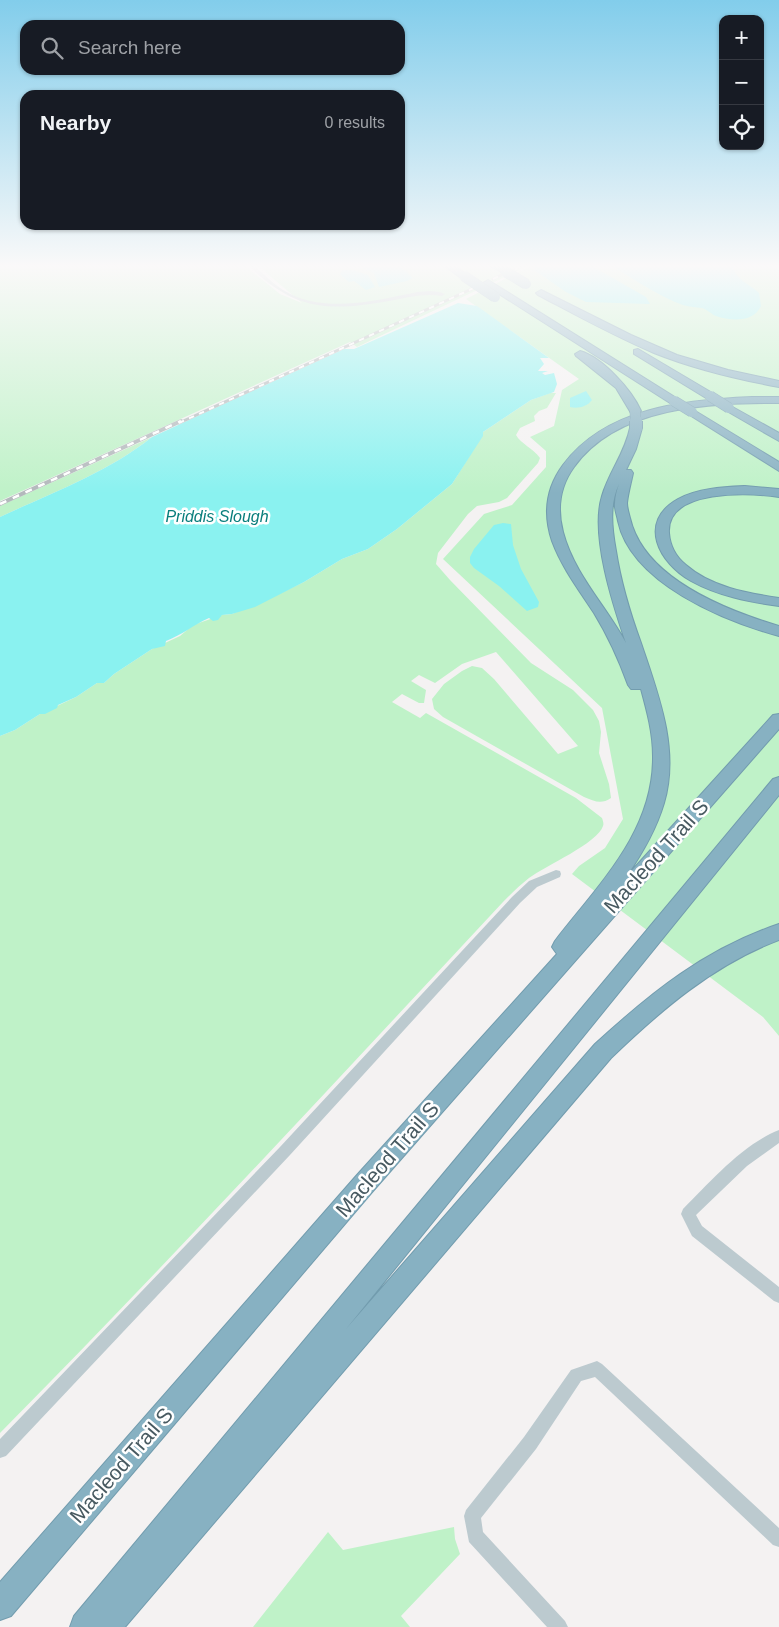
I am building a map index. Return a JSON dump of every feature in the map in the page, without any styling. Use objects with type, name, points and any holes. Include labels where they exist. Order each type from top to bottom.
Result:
[{"type":"highway","points":[[561,341],[595,364],[622,389],[635,411],[636,450],[621,489],[620,502],[621,517],[636,549],[670,582],[689,594],[733,616],[779,631]]},
{"type":"highway","points":[[580,341],[779,467]]},
{"type":"highway","points":[[620,341],[779,438]]},
{"type":"highway","points":[[635,341],[688,361],[735,375],[779,384]]},
{"type":"highway","points":[[688,361],[779,380]]},
{"type":"highway","points":[[659,788],[652,734],[635,682],[613,633],[573,570],[559,543],[553,512],[556,488],[568,464],[583,449],[605,433],[633,420],[695,404],[738,400],[779,400]]},
{"type":"highway","points":[[524,1003],[562,947],[630,856],[648,824],[659,788],[662,762],[660,729],[655,707],[618,591],[606,516],[608,494],[631,449],[636,430]]},
{"type":"highway","points":[[779,493],[740,489],[707,492],[692,497],[673,507],[666,516],[662,525],[662,541],[667,552],[676,562],[700,580],[740,596],[779,602]]},
{"type":"highway","name":"Macleod Trail S","points":[[0,1605],[309,1247],[524,1003],[779,719]]},
{"type":"highway","points":[[85,1627],[779,783]]},
{"type":"highway","points":[[105,1627],[603,1051],[640,1016],[689,976],[751,941],[779,932]]},
{"type":"street","points":[[0,1450],[285,1151],[516,900],[533,884],[556,874]]},
{"type":"street","points":[[779,1136],[760,1147],[737,1166],[688,1214],[697,1231],[779,1296]]},
{"type":"street","points":[[559,1627],[475,1536],[472,1516],[530,1443],[576,1375],[597,1369],[779,1539]]},
{"type":"green space","points":[[0,341],[370,341],[357,347],[350,342],[0,501]]},
{"type":"green space","points":[[525,341],[779,341],[779,1036],[763,1017],[572,874],[579,866],[605,848],[623,819],[602,708],[443,559],[484,514],[512,505],[546,467],[546,451],[530,437],[554,426],[562,390],[579,379]]},
{"type":"green space","points":[[550,393],[556,393],[547,408],[539,411],[534,416],[535,421],[520,428],[516,435],[540,458],[538,463],[507,498],[499,502],[477,506],[468,514],[438,553],[436,564],[531,663],[573,690],[593,710],[599,721],[601,732],[599,753],[609,784],[611,798],[601,802],[584,797],[443,717],[434,709],[432,699],[444,684],[472,666],[482,668],[494,679],[558,754],[578,746],[496,652],[462,664],[435,683],[419,675],[411,681],[426,690],[424,703],[419,703],[402,694],[392,702],[420,718],[426,713],[576,798],[602,818],[603,826],[592,840],[529,878],[503,902],[191,1236],[0,1433],[0,736],[15,730],[40,714],[76,697],[97,683],[104,683],[114,674],[152,649],[180,636],[193,625],[222,615],[232,614],[275,596],[304,582],[342,559],[368,549],[397,529],[452,484],[483,432],[531,400]]},
{"type":"green space","points":[[152,437],[135,450],[98,472],[0,517],[0,506]]},
{"type":"green space","points":[[454,1527],[455,1539],[460,1554],[401,1616],[410,1627],[253,1627],[328,1532],[343,1550]]},
{"type":"water","name":"Priddis Slough","points":[[372,341],[525,341],[549,358],[540,358],[544,364],[538,371],[548,371],[542,373],[545,375],[554,373],[557,384],[554,392],[531,400],[483,432],[483,436],[452,484],[397,529],[368,549],[342,559],[304,582],[255,607],[222,615],[218,620],[213,621],[209,618],[203,621],[166,641],[165,646],[152,649],[114,674],[104,683],[97,683],[76,697],[58,705],[57,708],[45,714],[40,714],[15,730],[0,736],[0,517],[98,472],[135,450],[152,437],[344,349],[354,349]]},
{"type":"water","points":[[586,391],[592,400],[590,402],[582,407],[570,407],[570,398]]},
{"type":"water","points":[[511,524],[513,545],[521,569],[539,602],[538,607],[527,611],[470,563],[470,557],[474,549],[494,525]]},
{"type":"railway","points":[[179,423],[358,341]]},
{"type":"railway","points":[[0,504],[181,421]]}]
